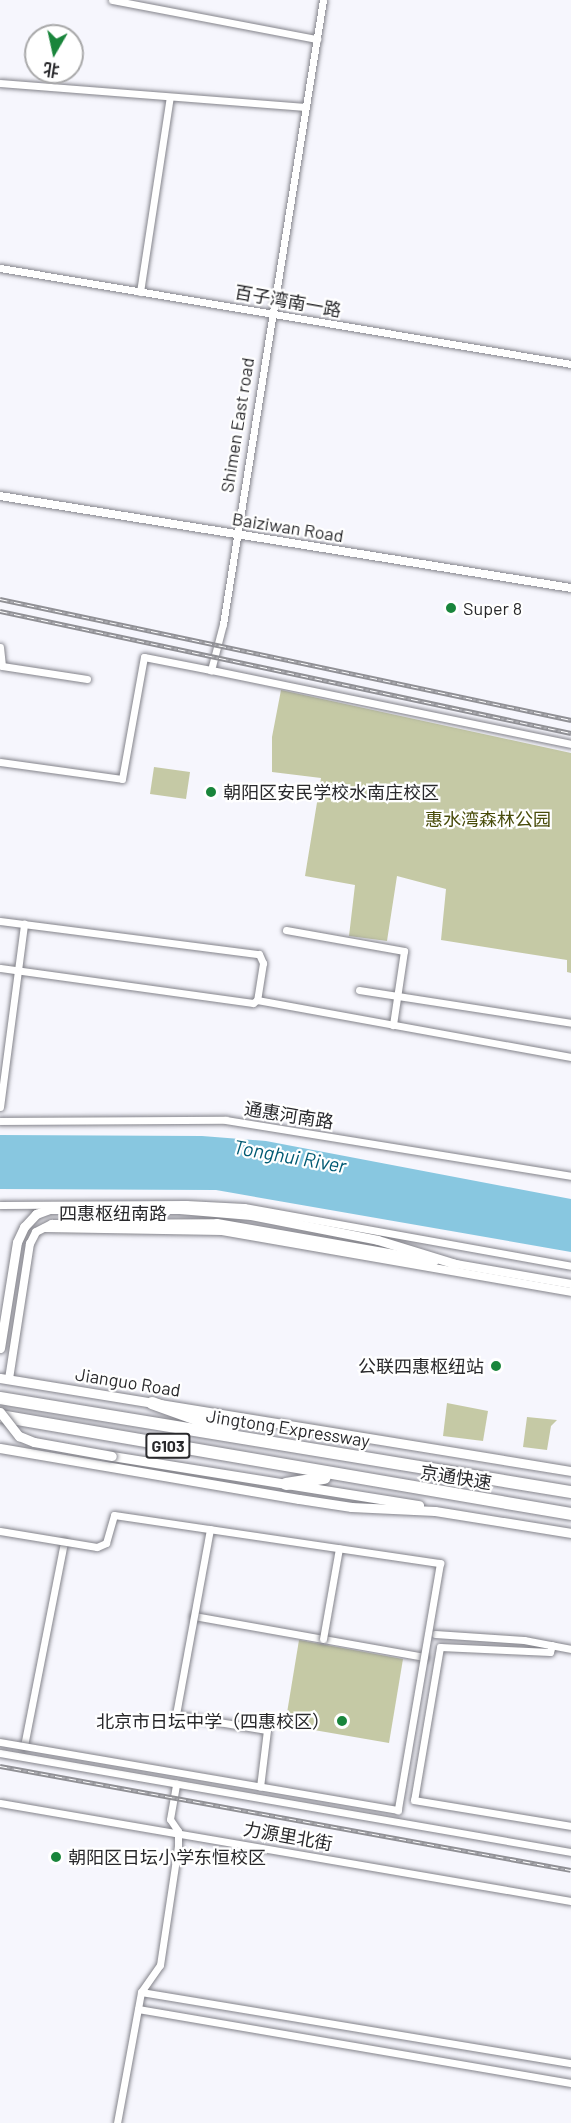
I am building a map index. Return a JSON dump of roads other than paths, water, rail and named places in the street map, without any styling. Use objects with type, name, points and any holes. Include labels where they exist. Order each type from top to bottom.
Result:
[{"type":"highway","name":"Jingtong Expressway","points":[[0,1398],[571,1492]]},
{"type":"highway","points":[[152,1403],[262,1442]]},
{"type":"highway","name":"Jingtong Expressway","points":[[0,1418],[335,1476]]},
{"type":"highway","points":[[286,1484],[335,1476]]},
{"type":"highway","name":"京通快速","points":[[335,1476],[571,1514]]},
{"type":"main road","points":[[0,1348],[17,1242],[24,1227],[36,1214],[50,1209],[179,1209],[251,1215],[378,1240],[456,1264]]},
{"type":"main road","name":"Jianguo Road","points":[[5,1378],[571,1471]]},
{"type":"main road","points":[[0,1412],[19,1436],[34,1442],[571,1533]]},
{"type":"main road","points":[[0,1448],[341,1506],[435,1510]]},
{"type":"street","points":[[112,0],[317,39]]},
{"type":"street","name":"Shimen East road","points":[[211,670],[222,624],[234,535],[323,0]]},
{"type":"street","points":[[0,83],[305,107]]},
{"type":"street","points":[[140,292],[170,97]]},
{"type":"street","name":"百子湾南一路","points":[[0,268],[571,364]]},
{"type":"street","name":"Baiziwan Road","points":[[0,496],[571,588]]},
{"type":"street","points":[[0,647],[2,666],[87,679]]},
{"type":"street","points":[[0,762],[122,779],[144,657],[571,744]]},
{"type":"street","points":[[0,921],[259,954],[263,963],[257,1000]]},
{"type":"street","points":[[0,1107],[24,924]]},
{"type":"street","points":[[286,930],[404,951],[393,1024]]},
{"type":"street","points":[[0,968],[253,1003],[257,1000],[571,1057]]},
{"type":"street","points":[[359,990],[571,1023]]},
{"type":"street","name":"通惠河南路","points":[[0,1120],[226,1120],[571,1176]]},
{"type":"street","points":[[0,1204],[186,1204],[244,1207],[571,1266]]},
{"type":"street","name":"四惠枢纽南路","points":[[41,1228],[160,1221],[217,1223],[571,1284]]},
{"type":"street","points":[[5,1378],[30,1244],[41,1228]]},
{"type":"street","name":"四惠枢纽南路","points":[[41,1228],[222,1231],[571,1292]]},
{"type":"street","points":[[0,1530],[97,1547],[106,1544],[114,1515],[440,1563],[398,1810],[0,1742]]},
{"type":"street","points":[[210,1529],[176,1715],[267,1730],[260,1787]]},
{"type":"street","points":[[24,1746],[64,1542]]},
{"type":"street","points":[[323,1639],[339,1548]]},
{"type":"street","points":[[194,1616],[424,1657]]},
{"type":"street","points":[[435,1634],[524,1640],[571,1649]]},
{"type":"street","points":[[552,1646],[550,1652],[440,1647],[414,1800],[571,1826]]},
{"type":"street","points":[[0,1753],[571,1852]]},
{"type":"street","points":[[117,2123],[141,1992],[160,1965],[178,1832],[170,1819],[176,1784]]},
{"type":"street","name":"力源里北街","points":[[0,1803],[571,1901]]},
{"type":"street","points":[[141,1992],[571,2063]]},
{"type":"street","points":[[138,2009],[571,2083]]},
{"type":"water","name":"Tonghui River","points":[[0,1135],[202,1136],[266,1141],[571,1199],[571,1252],[216,1190],[0,1189]]},
{"type":"railway","points":[[0,599],[571,720]]},
{"type":"railway","points":[[0,611],[571,733]]},
{"type":"railway","points":[[0,1766],[571,1870]]},
{"type":"place","name":"Super 8","points":[[451,608]]},
{"type":"place","name":"朝阳区安民学校水南庄校区","points":[[211,792]]},
{"type":"place","name":"公联四惠枢纽站","points":[[496,1366]]},
{"type":"place","name":"北京市日坛中学（四惠校区）","points":[[342,1721]]},
{"type":"place","name":"朝阳区日坛小学东恒校区","points":[[56,1857]]},
{"type":"park label","name":"惠水湾森林公园","points":[[488,819]]}]
